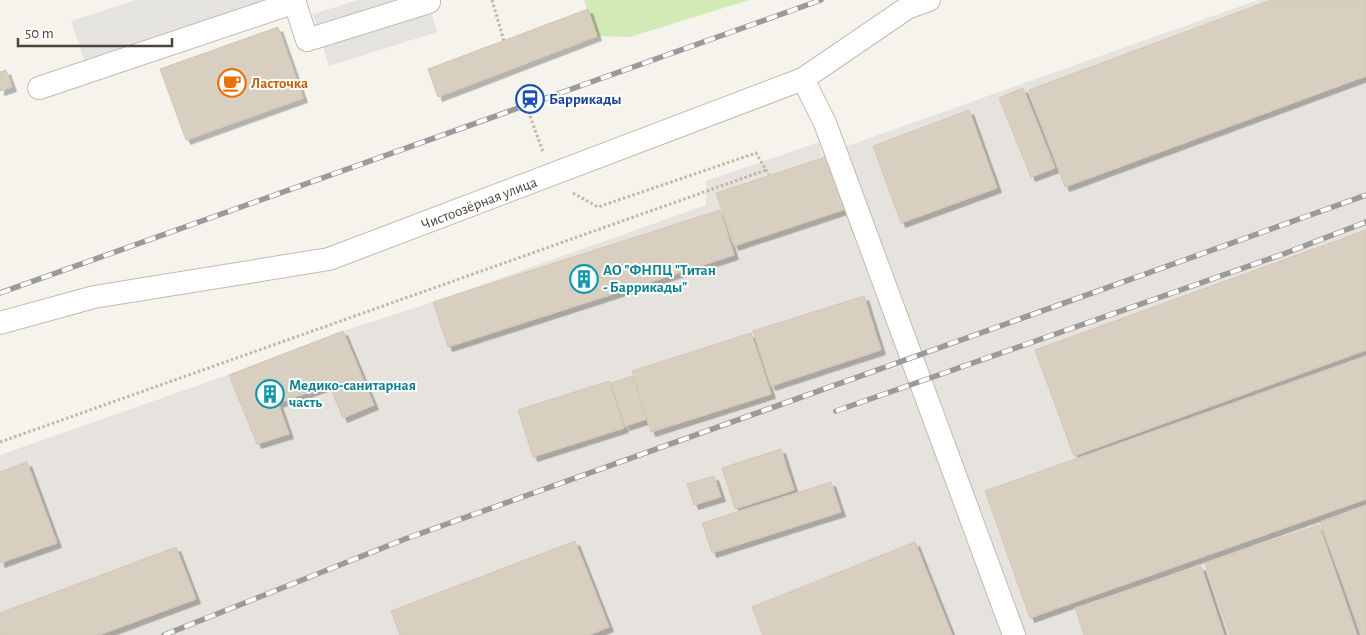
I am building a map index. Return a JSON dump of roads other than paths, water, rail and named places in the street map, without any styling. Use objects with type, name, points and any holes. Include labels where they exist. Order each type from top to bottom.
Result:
[{"type":"street","name":"Чистоозёрная улица","points":[[0,323],[94,296],[329,259],[804,79],[907,8],[929,0]]},
{"type":"street","points":[[39,88],[295,1],[307,40],[429,2]]},
{"type":"street","points":[[804,79],[825,123],[1014,635]]},
{"type":"railway","points":[[0,293],[821,0]]},
{"type":"railway","points":[[164,635],[405,539],[1366,195]]},
{"type":"railway","points":[[836,411],[1286,253],[1366,222]]},
{"type":"place","name":"Ласточка","points":[[232,83]]},
{"type":"place","name":"Баррикады","points":[[530,99]]},
{"type":"place","name":"АО \"ФНПЦ \"Титан - Баррикады\"","points":[[584,279]]},
{"type":"place","name":"Медико-санитарная часть","points":[[270,394]]}]
